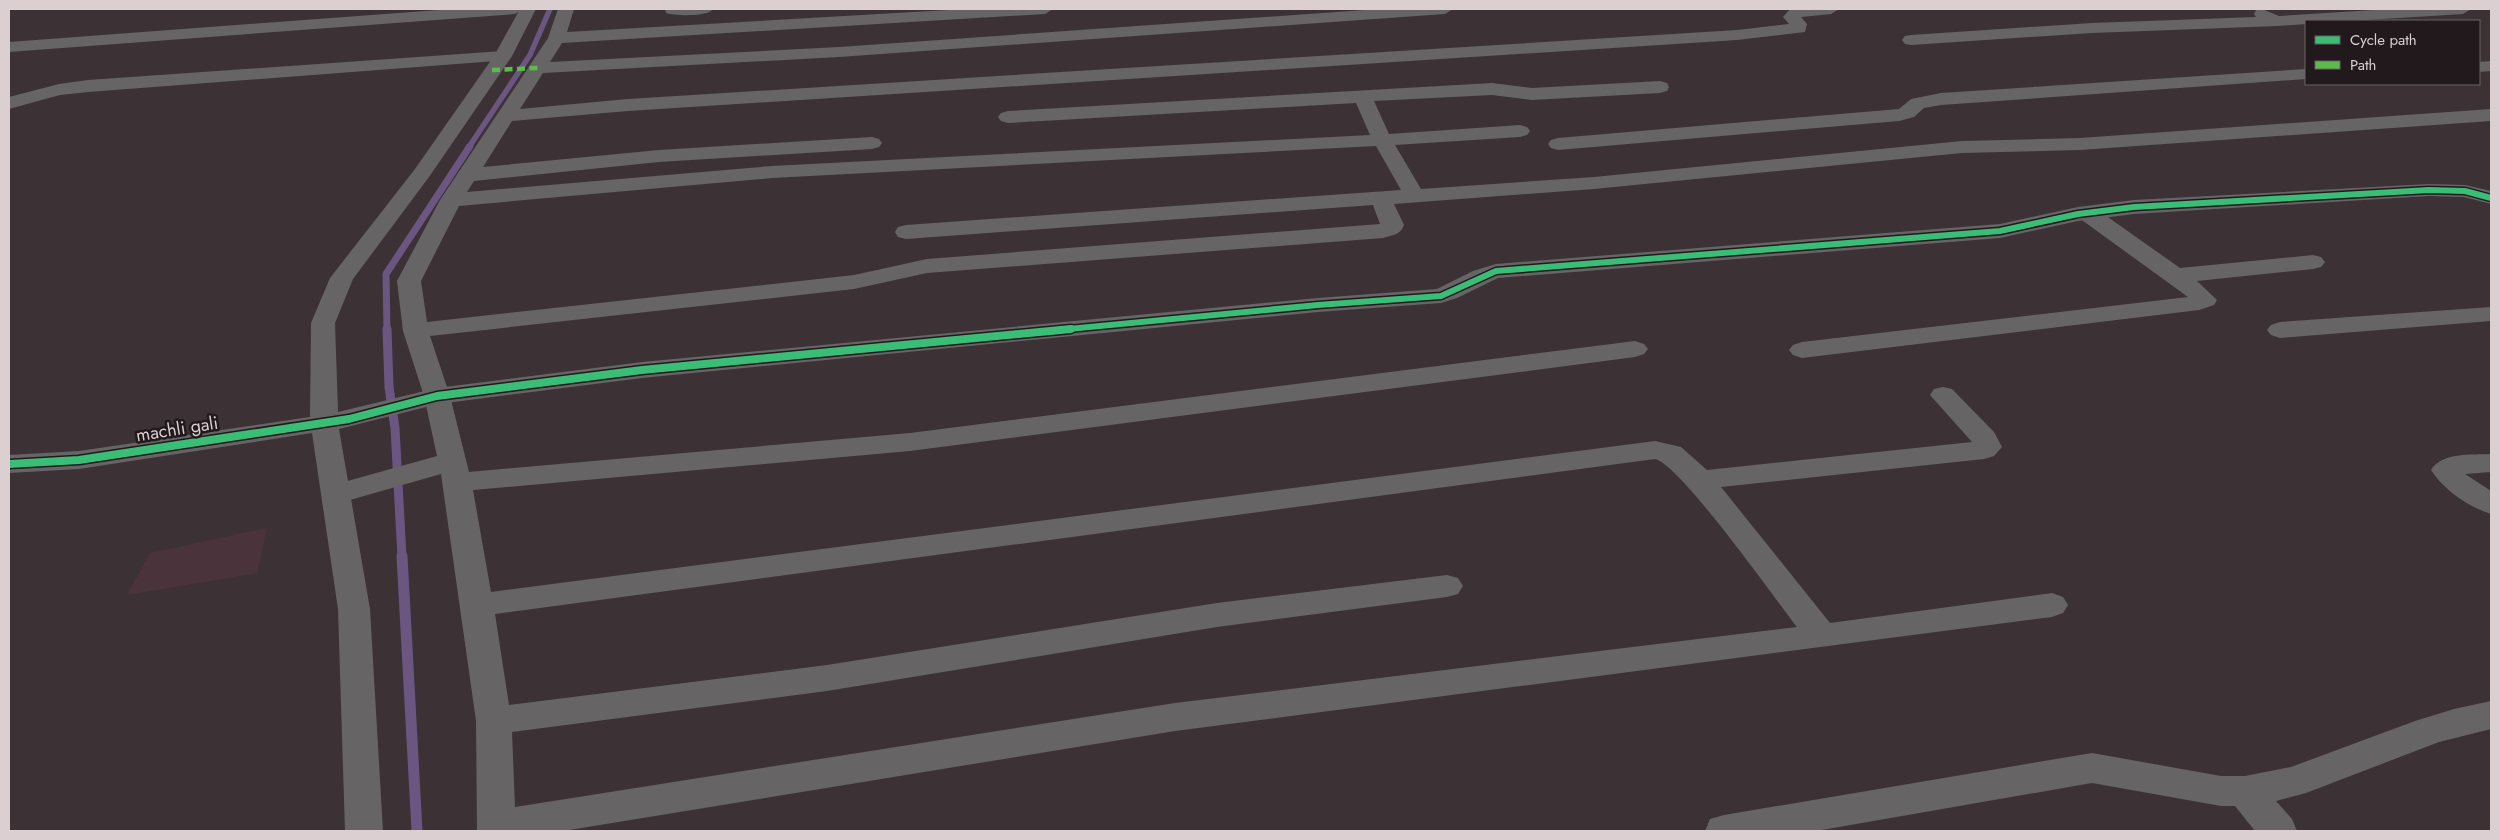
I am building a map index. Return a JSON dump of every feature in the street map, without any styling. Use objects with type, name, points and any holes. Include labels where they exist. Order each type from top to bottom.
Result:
[{"type":"street","points":[[9,47],[515,9]]},
{"type":"street","points":[[364,831],[350,490],[337,420],[323,323],[342,278],[422,173],[503,56],[528,9]]},
{"type":"street","points":[[566,9],[557,38],[450,200],[409,281],[424,399],[448,470],[477,605],[494,720],[496,829],[1176,717],[1822,636],[2052,605]]},
{"type":"street","points":[[672,10],[705,9]]},
{"type":"street","points":[[557,38],[913,13],[1045,9]]},
{"type":"street","points":[[538,68],[839,52],[1445,9]]},
{"type":"street","points":[[505,116],[628,105],[1377,59],[1745,34],[1799,28],[1799,24],[1791,17],[1793,13],[1831,9]]},
{"type":"street","points":[[2250,9],[2278,21]]},
{"type":"street","points":[[1911,40],[2092,28],[2278,21],[2463,9]]},
{"type":"street","points":[[9,103],[59,90],[88,86],[503,56]]},
{"type":"street","points":[[1594,183],[1558,144],[1899,115],[1907,113],[1918,103],[1934,100],[2305,74]]},
{"type":"street","points":[[1008,117],[1492,90],[1532,94],[1660,87]]},
{"type":"street","points":[[1363,97],[1382,140],[1415,196]]},
{"type":"street","points":[[906,232],[1594,183],[1962,147],[2080,144],[2491,114]]},
{"type":"street","points":[[450,200],[772,172],[1520,131]]},
{"type":"street","points":[[467,175],[659,156],[872,142]]},
{"type":"street","name":"machli gali","points":[[9,464],[79,460],[337,420],[424,399],[652,370],[1318,305],[1442,296],[1460,288],[1479,275],[1496,271],[2000,231],[2087,213],[2176,204],[2429,190],[2465,191],[2491,198]]},
{"type":"street","points":[[416,331],[455,325],[854,282],[920,267],[1383,231],[1394,226],[1381,198]]},
{"type":"street","points":[[1802,350],[2198,303],[2204,300],[2202,295],[2087,213]]},
{"type":"street","points":[[2175,276],[2313,262]]},
{"type":"street","points":[[2280,330],[2491,314]]},
{"type":"street","points":[[350,490],[448,470],[910,442],[1636,349]]},
{"type":"street","points":[[1700,480],[1984,450],[1988,447],[1984,438],[1943,395]]},
{"type":"street","points":[[477,605],[1641,450],[1655,450],[1671,454],[1700,480],[1822,636]]},
{"type":"street","points":[[2491,463],[2453,466],[2445,470],[2456,482],[2491,504]]},
{"type":"street","points":[[494,720],[827,678],[1218,615],[1447,586]]},
{"type":"street","points":[[1724,831],[2092,768],[2115,770],[2191,787],[2244,792],[2293,782],[2428,731],[2491,715]]},
{"type":"street","points":[[2244,792],[2278,831]]},
{"type":"shaded area","points":[[267,528],[257,573],[127,595],[150,553]]},
{"type":"waterway","points":[[469,147],[530,55],[550,9]]},
{"type":"waterway","points":[[387,330],[386,274],[470,146]]},
{"type":"waterway","points":[[387,329],[389,387],[395,428],[402,557]]},
{"type":"waterway","points":[[402,556],[417,831]]},
{"type":"marked path","points":[[492,70],[538,68]]},
{"type":"cycle path","points":[[9,464],[79,460],[349,419],[437,396],[642,370],[1318,305],[1441,296],[1481,276],[1496,271],[2000,231],[2078,214],[2134,207],[2429,190],[2465,191],[2491,198]]}]
